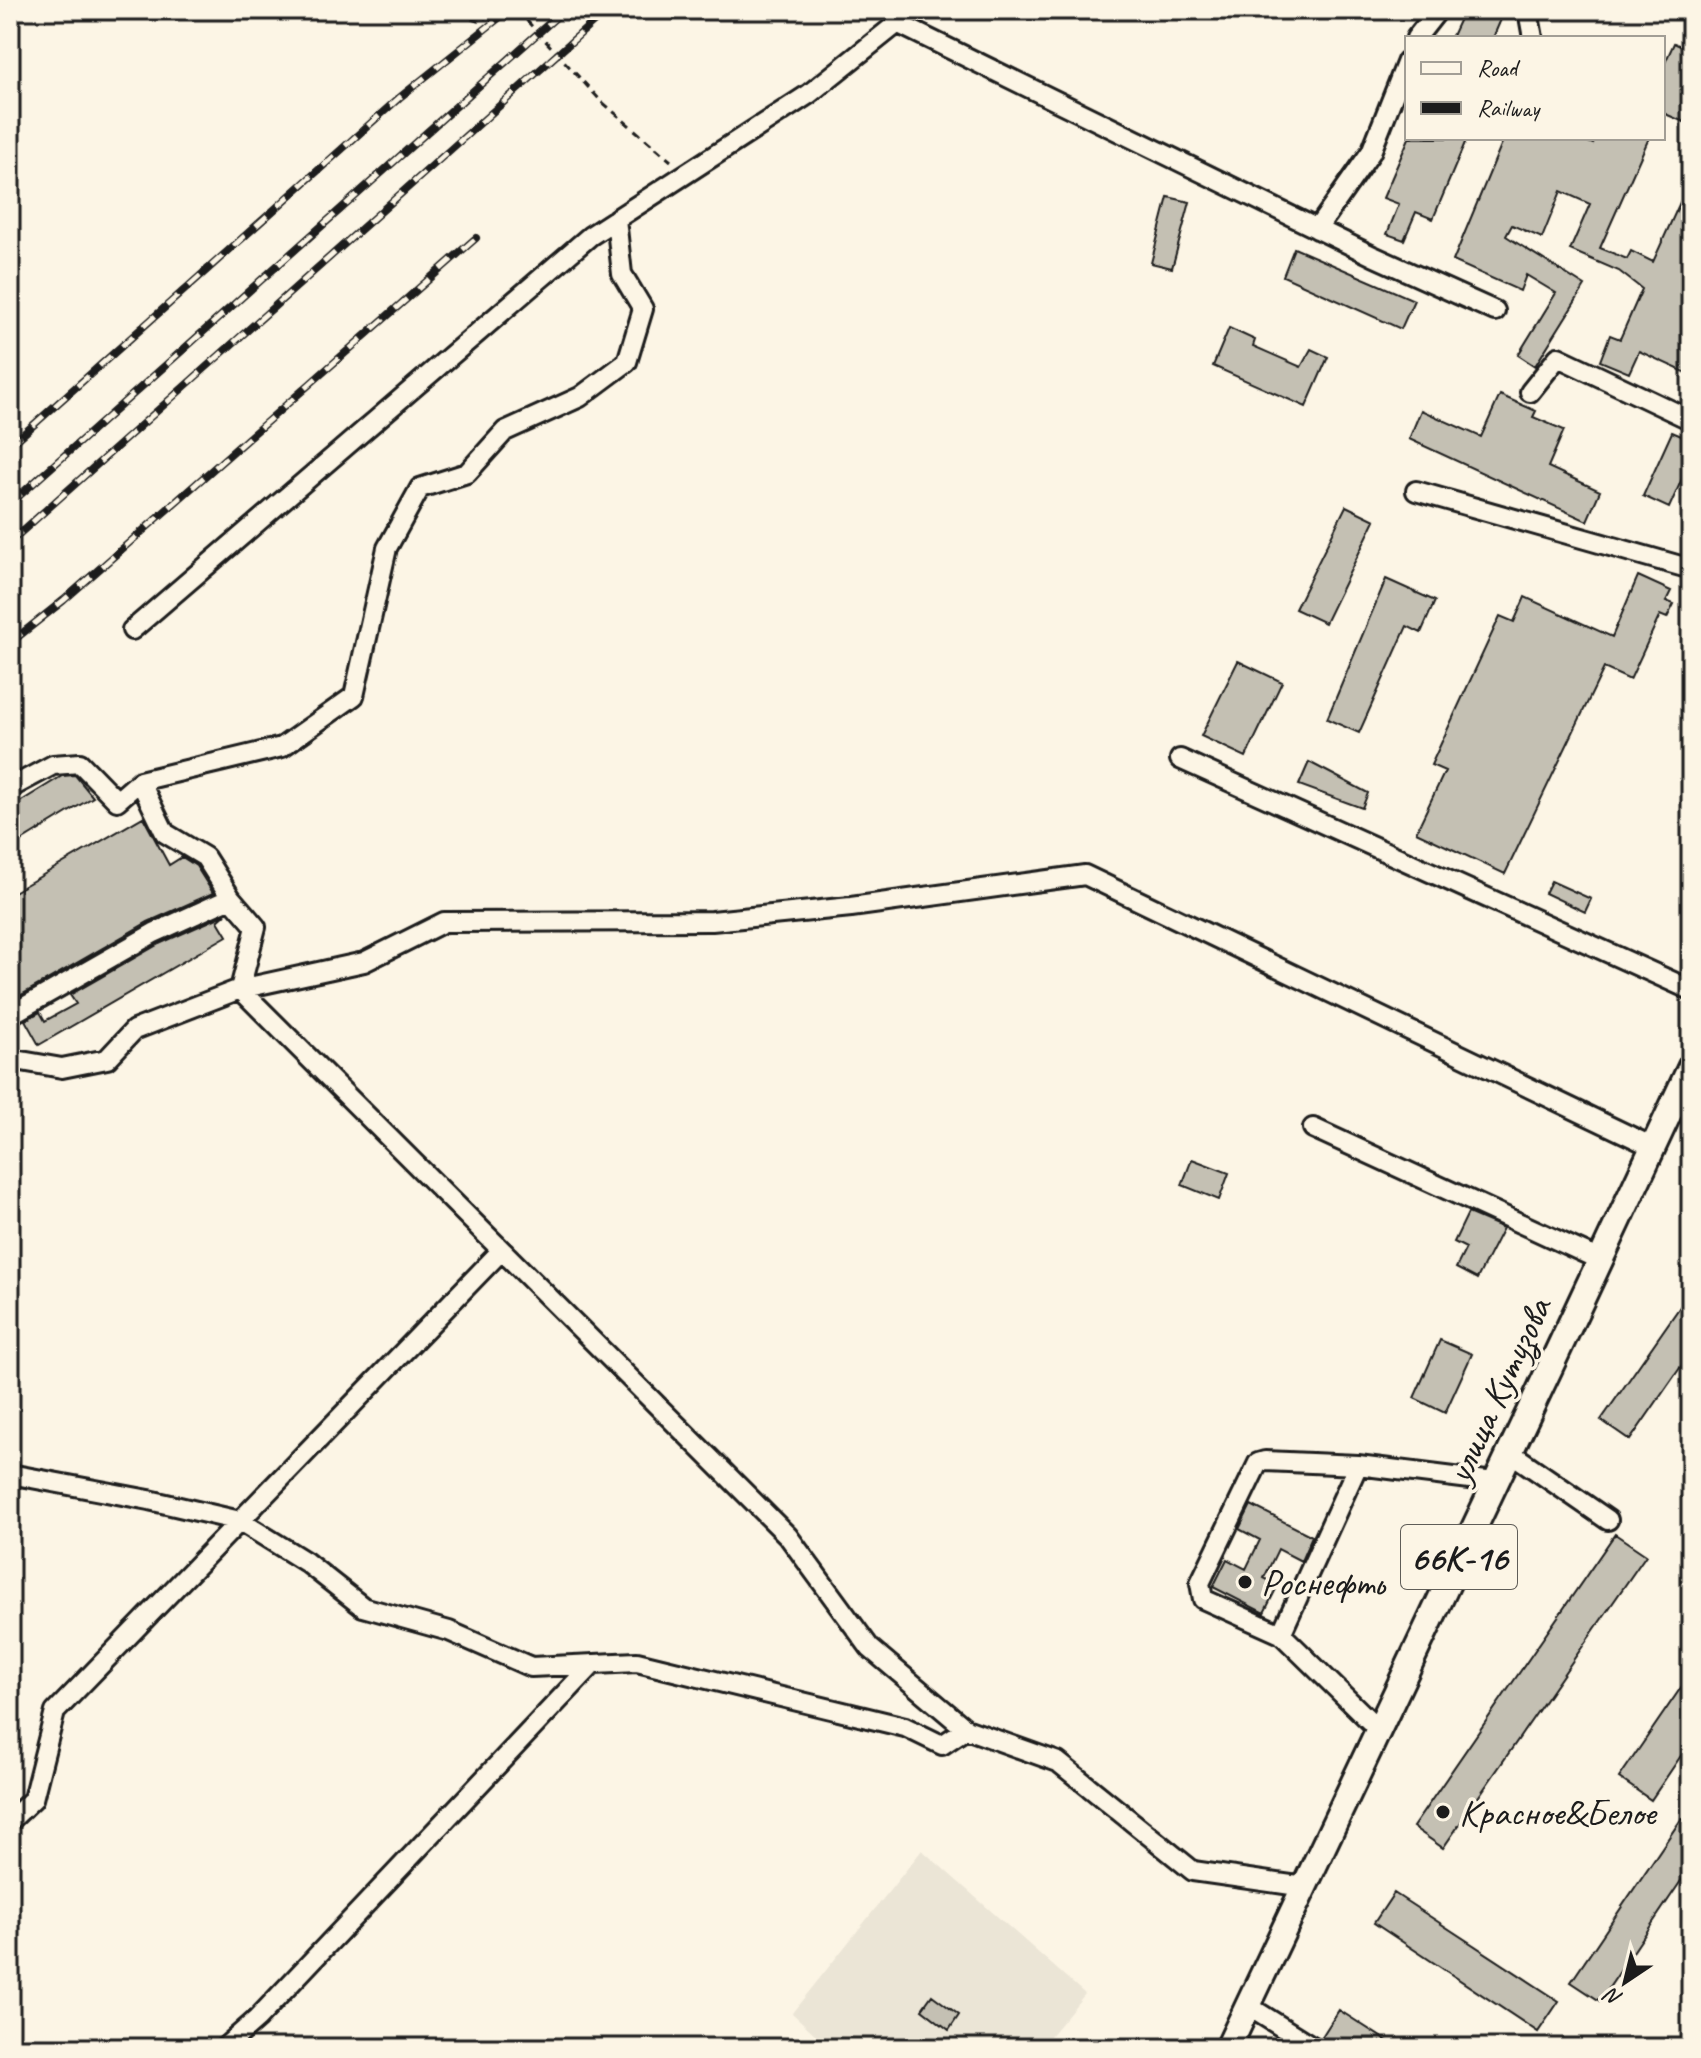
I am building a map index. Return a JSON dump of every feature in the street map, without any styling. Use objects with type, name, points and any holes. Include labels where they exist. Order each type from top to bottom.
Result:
[{"type":"main road","name":"улица Кутузова","points":[[1228,2048],[1691,1066]]},
{"type":"street","points":[[132,630],[590,236],[809,94],[914,10]]},
{"type":"street","points":[[1418,36],[1438,10]]},
{"type":"street","points":[[1524,10],[1529,16],[1533,36]]},
{"type":"street","points":[[899,24],[1317,229],[1495,311]]},
{"type":"street","points":[[1317,229],[1371,152],[1405,66]]},
{"type":"street","points":[[10,788],[53,765],[80,763],[117,801],[140,781],[282,747],[354,696],[387,548],[420,488],[467,473],[505,431],[580,397],[627,362],[643,309],[622,274],[616,219]]},
{"type":"street","points":[[1530,392],[1558,357],[1691,420]]},
{"type":"street","points":[[1416,491],[1691,569]]},
{"type":"street","points":[[1180,759],[1691,990]]},
{"type":"street","points":[[140,781],[165,833],[205,857],[231,898],[256,927],[240,989]]},
{"type":"street","points":[[10,1059],[62,1068],[107,1059],[134,1030],[240,989],[364,962],[444,922],[712,921],[851,907],[1085,875],[1653,1147]]},
{"type":"street","points":[[10,1015],[154,933],[231,898]]},
{"type":"street","points":[[240,989],[788,1536],[870,1648],[966,1729],[1058,1762],[1193,1871],[1305,1887]]},
{"type":"street","points":[[1313,1128],[1600,1260]]},
{"type":"street","points":[[10,1821],[33,1799],[55,1712],[501,1251]]},
{"type":"street","points":[[1508,1451],[1608,1520]]},
{"type":"street","points":[[1379,1730],[1281,1634],[1203,1599],[1200,1583],[1258,1463],[1358,1465],[1494,1482]]},
{"type":"street","points":[[1281,1634],[1358,1465]]},
{"type":"street","points":[[10,1474],[240,1521],[306,1562],[363,1607],[449,1631],[531,1667],[637,1662],[905,1727],[942,1745],[966,1729]]},
{"type":"street","points":[[224,2048],[257,2019],[593,1664]]},
{"type":"street","points":[[1248,2006],[1287,2039],[1315,2048]]},
{"type":"path","points":[[445,10],[480,22],[495,10]]},
{"type":"path","points":[[517,10],[601,101],[685,174]]},
{"type":"shaded area","points":[[922,1850],[1085,1994],[1040,2048],[830,2048],[792,2013]]},
{"type":"building","points":[[1484,10],[1505,10],[1494,36],[1452,36],[1463,12],[1480,19]]},
{"type":"building","points":[[1674,43],[1691,51],[1691,125],[1665,114],[1665,63]]},
{"type":"building","points":[[1408,140],[1466,140],[1433,219],[1416,212],[1404,240],[1387,234],[1399,204],[1383,198]]},
{"type":"building","points":[[1503,140],[1583,140],[1593,144],[1594,140],[1648,140],[1600,248],[1627,259],[1631,251],[1653,262],[1691,178],[1691,375],[1639,351],[1629,373],[1600,361],[1610,335],[1620,339],[1642,289],[1619,271],[1570,250],[1590,204],[1561,191],[1542,238],[1512,225],[1506,236],[1585,286],[1535,366],[1518,355],[1556,293],[1526,275],[1520,291],[1453,261]]},
{"type":"building","points":[[1168,197],[1190,202],[1172,268],[1151,263]]},
{"type":"building","points":[[1294,248],[1414,300],[1401,329],[1283,276]]},
{"type":"building","points":[[1229,328],[1255,340],[1253,346],[1301,367],[1311,349],[1328,357],[1306,407],[1213,366]]},
{"type":"building","points":[[1500,395],[1536,411],[1533,417],[1564,430],[1548,467],[1600,491],[1587,521],[1409,439],[1421,410],[1481,437]]},
{"type":"building","points":[[1672,432],[1691,440],[1691,459],[1669,508],[1643,496]]},
{"type":"building","points":[[1346,506],[1375,520],[1325,623],[1295,609]]},
{"type":"building","points":[[1638,576],[1671,591],[1666,601],[1674,604],[1667,618],[1660,615],[1630,680],[1604,668],[1505,874],[1416,832],[1445,771],[1431,765],[1500,616],[1514,622],[1525,597],[1612,637]]},
{"type":"building","points":[[1386,579],[1435,601],[1421,633],[1407,626],[1359,733],[1327,719]]},
{"type":"building","points":[[1238,661],[1282,682],[1246,757],[1201,736]]},
{"type":"building","points":[[1309,762],[1368,793],[1362,808],[1299,785]]},
{"type":"building","points":[[75,775],[93,797],[10,848],[10,808],[62,776]]},
{"type":"building","points":[[143,817],[169,865],[182,857],[196,866],[213,893],[148,922],[14,999],[10,993],[10,894]]},
{"type":"building","points":[[1551,881],[1591,899],[1585,912],[1545,893]]},
{"type":"building","points":[[226,914],[218,921],[227,936],[39,1045],[25,1020],[40,1012],[45,1021],[76,1004],[70,995],[159,944]]},
{"type":"building","points":[[1192,1159],[1229,1173],[1219,1200],[1182,1185]]},
{"type":"building","points":[[1468,1213],[1503,1228],[1477,1279],[1456,1268],[1466,1248],[1454,1242]]},
{"type":"building","points":[[1691,1291],[1691,1352],[1630,1440],[1601,1420]]},
{"type":"building","points":[[1440,1340],[1472,1354],[1445,1413],[1414,1398]]},
{"type":"building","points":[[1251,1505],[1312,1536],[1301,1561],[1278,1549],[1264,1578],[1278,1585],[1264,1613],[1213,1587],[1227,1559],[1246,1569],[1260,1540],[1239,1529]]},
{"type":"building","points":[[1615,1534],[1646,1555],[1443,1848],[1413,1827]]},
{"type":"building","points":[[1691,1673],[1691,1741],[1651,1800],[1619,1778]]},
{"type":"building","points":[[1682,1818],[1691,1824],[1691,1866],[1600,2001],[1571,1982]]},
{"type":"building","points":[[1394,1893],[1559,2001],[1538,2032],[1374,1923]]},
{"type":"building","points":[[932,1995],[959,2015],[949,2030],[922,2009]]},
{"type":"building","points":[[1339,2010],[1398,2048],[1334,2048],[1326,2043],[1321,2038]]},
{"type":"railway","points":[[10,446],[399,98],[509,10]]},
{"type":"railway","points":[[10,504],[564,10]]},
{"type":"railway","points":[[10,542],[607,10]]},
{"type":"railway","points":[[10,643],[64,600],[476,238]]},
{"type":"place","name":"Роснефть","points":[[1245,1582]]},
{"type":"place","name":"Красное&Белое","points":[[1443,1812]]}]
